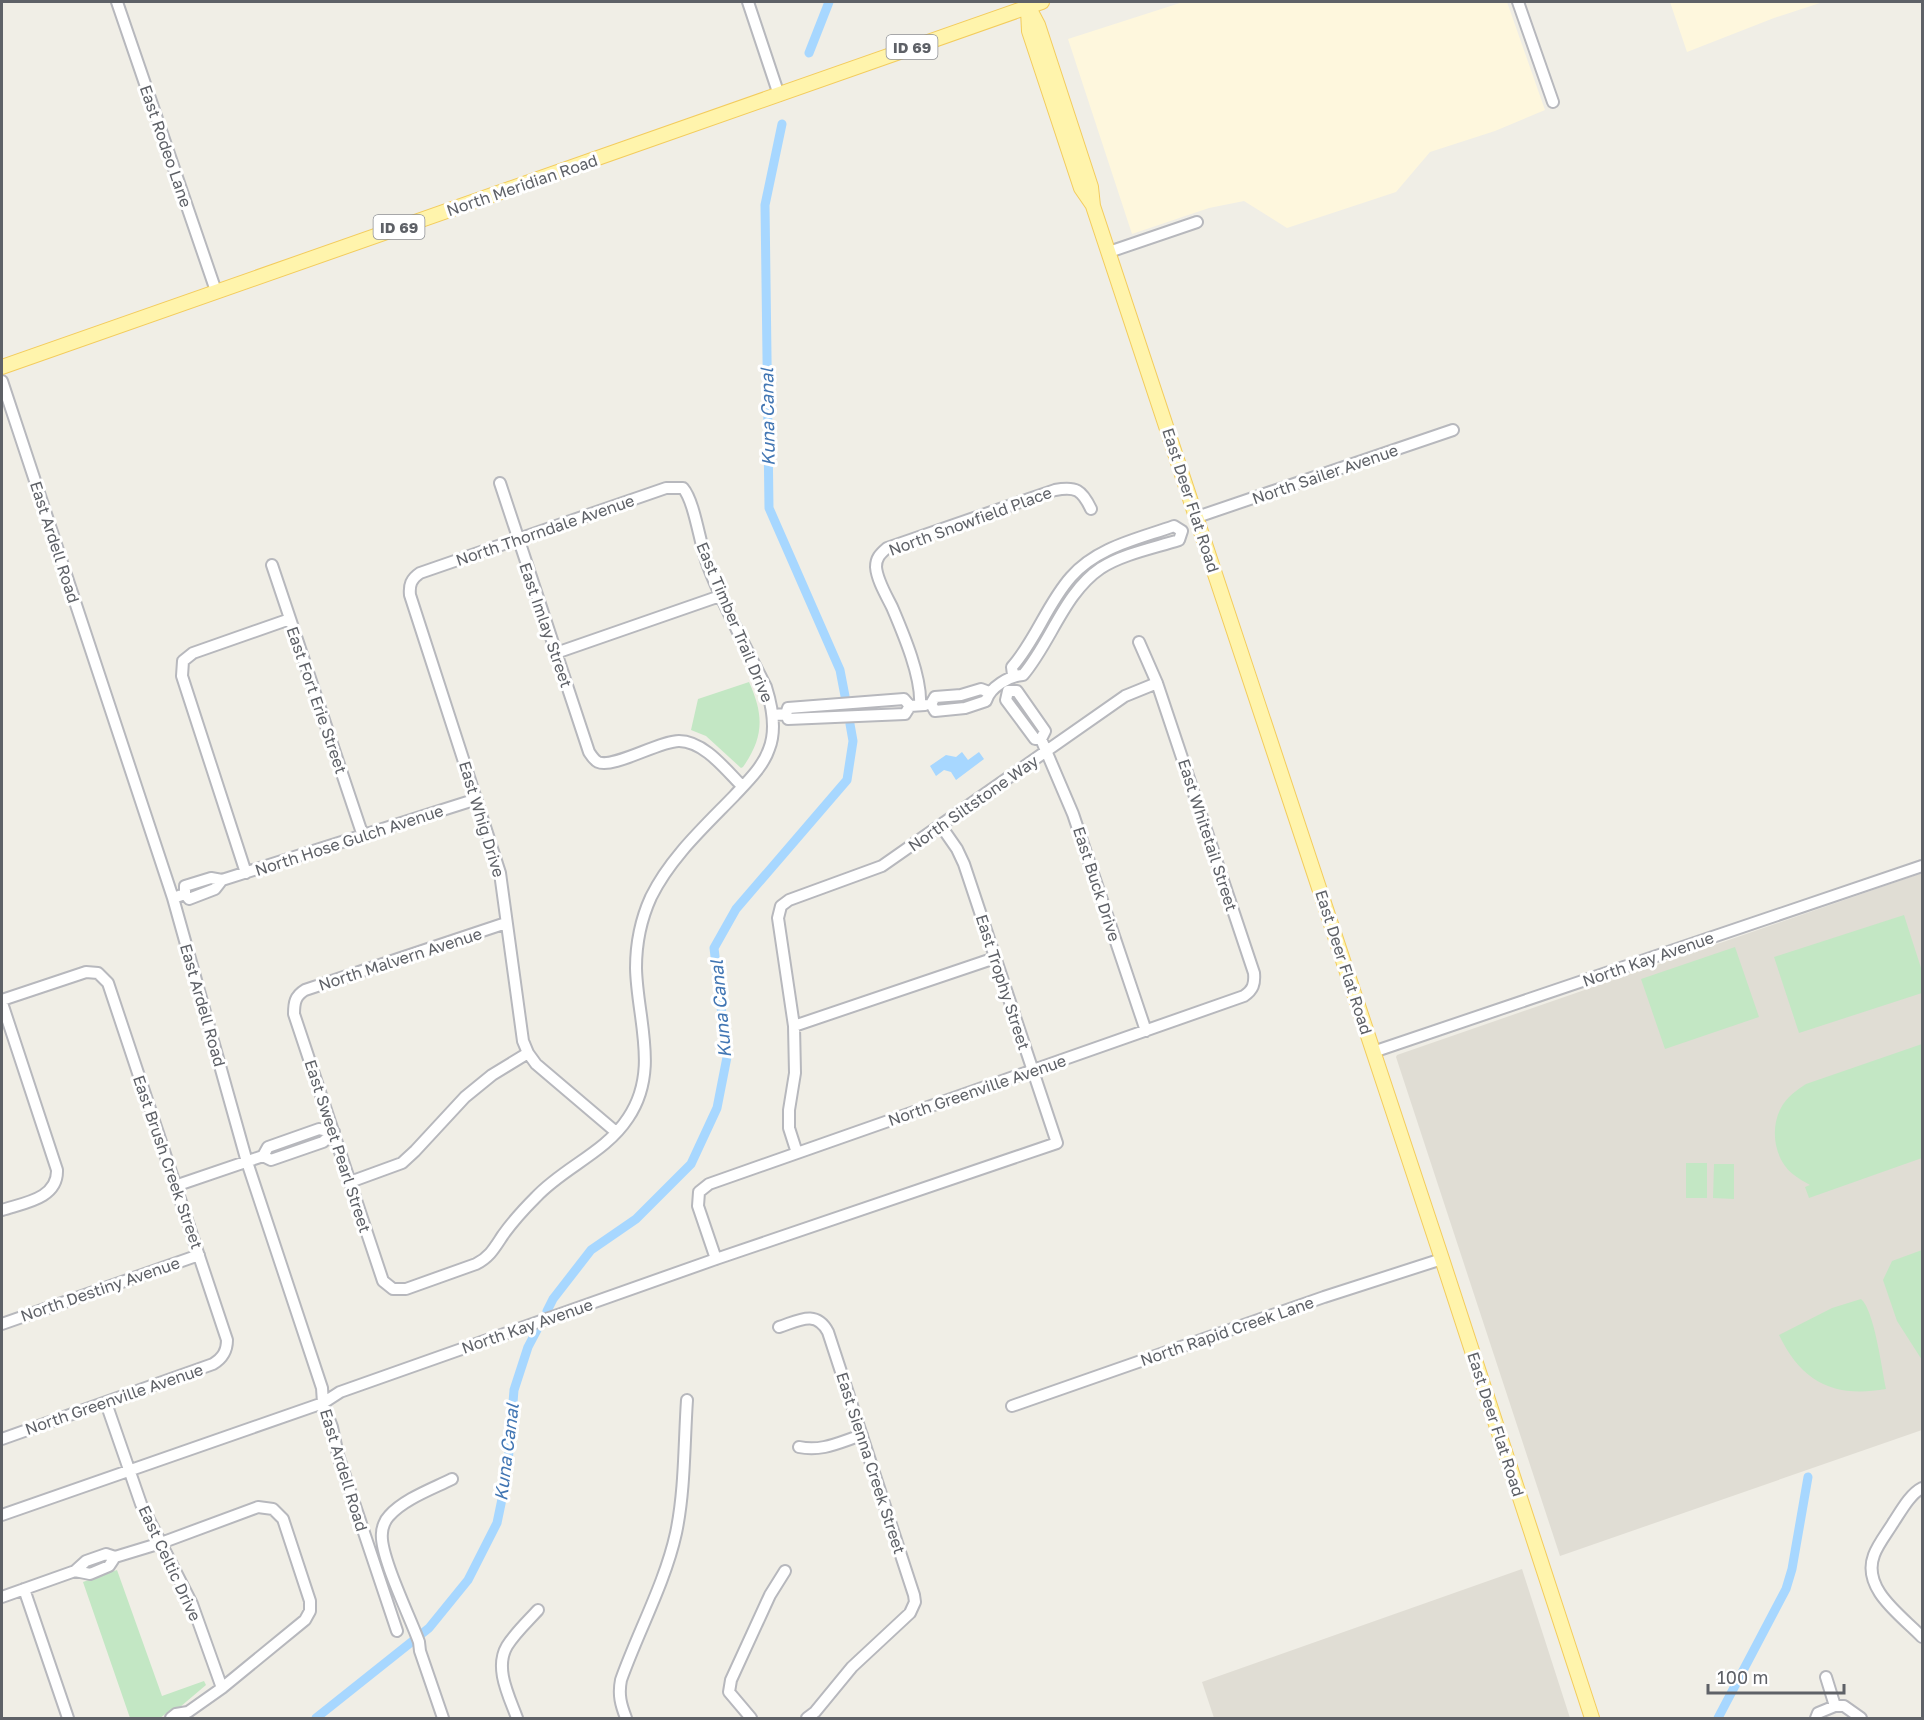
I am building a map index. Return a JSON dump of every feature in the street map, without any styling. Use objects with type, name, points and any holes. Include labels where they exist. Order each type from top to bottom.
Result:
[{"type":"main road","name":"North Meridian Road","points":[[2,367],[779,94],[1027,4],[1042,2]]},
{"type":"main road","name":"East Deer Flat Road","points":[[1027,4],[1038,25],[1091,187],[1093,206],[1592,1719]]},
{"type":"street","name":"East Rodeo Lane","points":[[117,2],[216,291]]},
{"type":"street","points":[[748,2],[779,94]]},
{"type":"street","points":[[1518,2],[1553,102]]},
{"type":"street","points":[[1109,252],[1197,222]]},
{"type":"street","name":"East Ardell Road","points":[[2,381],[173,898],[247,1162],[322,1388],[323,1403],[332,1427],[338,1455],[397,1631]]},
{"type":"street","name":"North Sailer Avenue","points":[[1005,687],[1013,675],[1012,667],[1022,656],[1061,590],[1082,566],[1101,553],[1174,526],[1182,531],[1198,521],[1452,430]]},
{"type":"street","name":"East Imlay Street","points":[[500,483],[589,752],[599,762],[612,762],[666,743],[680,741],[706,752],[742,786]]},
{"type":"street","name":"North Snowfield Place","points":[[921,705],[917,677],[897,619],[877,574],[877,558],[887,548],[1067,487],[1077,489],[1085,496],[1091,508]]},
{"type":"street","name":"North Thorndale Avenue","points":[[411,581],[420,573],[517,539],[666,488],[682,488]]},
{"type":"street","name":"East Timber Trail Drive","points":[[393,1289],[406,1290],[485,1260],[537,1195],[602,1147],[629,1118],[644,1082],[646,1064],[646,1045],[636,968],[642,922],[650,899],[668,868],[756,771],[769,749],[773,730],[771,704],[766,687],[720,596],[699,540],[688,494],[682,488]]},
{"type":"street","name":"East Fort Erie Street","points":[[272,565],[363,836]]},
{"type":"street","name":"East Whig Drive","points":[[411,581],[410,595],[500,873],[524,1041],[528,1053]]},
{"type":"street","points":[[556,653],[720,596]]},
{"type":"street","points":[[246,873],[182,676],[183,661],[193,653],[290,619]]},
{"type":"street","name":"East Whitetail Street","points":[[1139,642],[1157,683],[1254,973],[1253,987]]},
{"type":"street","name":"North Siltstone Way","points":[[794,1026],[778,918],[781,906],[789,900],[882,866],[1125,696],[1157,683]]},
{"type":"street","points":[[772,715],[786,714],[788,708],[904,699],[921,705],[935,697],[981,689],[989,692],[1005,687]]},
{"type":"street","name":"East Buck Drive","points":[[1005,687],[1005,700],[1035,739],[1041,739],[1047,750],[1073,814],[1146,1031]]},
{"type":"street","name":"North Hose Gulch Avenue","points":[[173,898],[184,894],[189,898],[215,889],[222,880],[477,799]]},
{"type":"street","name":"East Trophy Street","points":[[941,826],[961,856],[1057,1143]]},
{"type":"street","name":"North Kay Avenue","points":[[1373,1052],[1923,866]]},
{"type":"street","name":"North Malvern Avenue","points":[[296,998],[305,990],[506,923]]},
{"type":"street","points":[[797,1153],[789,1128],[789,1110],[795,1073],[794,1026],[996,958]]},
{"type":"street","name":"East Brush Creek Street","points":[[2,1002],[86,972],[98,973],[108,983],[227,1340],[224,1355]]},
{"type":"street","name":"North Greenville Avenue","points":[[716,1259],[698,1206],[699,1192],[703,1187],[1244,996],[1253,987]]},
{"type":"street","name":"East Sweet Pearl Street","points":[[296,998],[294,1014],[333,1132],[383,1281],[393,1289]]},
{"type":"street","points":[[2,1002],[57,1170],[55,1185],[51,1191],[2,1210]]},
{"type":"street","points":[[350,1182],[402,1163],[465,1097],[528,1053],[536,1064],[616,1132]]},
{"type":"street","points":[[175,1186],[263,1156],[268,1147],[319,1130],[333,1132]]},
{"type":"street","name":"North Kay Avenue","points":[[2,1515],[323,1403],[340,1392],[716,1259],[1057,1143]]},
{"type":"street","name":"North Destiny Avenue","points":[[2,1324],[199,1255]]},
{"type":"street","name":"North Rapid Creek Lane","points":[[1012,1406],[1324,1297],[1442,1259]]},
{"type":"street","name":"East Sienna Creek Street","points":[[779,1327],[813,1318],[820,1320],[828,1332],[915,1595],[910,1613],[852,1667],[807,1719]]},
{"type":"street","name":"North Greenville Avenue","points":[[2,1438],[213,1364],[224,1355]]},
{"type":"street","points":[[626,1719],[619,1692],[621,1680],[669,1559],[676,1533],[687,1400]]},
{"type":"street","name":"East Celtic Drive","points":[[106,1402],[141,1504],[192,1604],[222,1688]]},
{"type":"street","points":[[799,1447],[812,1450],[862,1435]]},
{"type":"street","points":[[443,1719],[418,1642],[382,1545],[381,1533],[387,1517],[406,1503],[452,1479]]},
{"type":"street","points":[[1923,1488],[1916,1491],[1894,1522],[1874,1555],[1872,1569],[1877,1588],[1884,1599],[1923,1637]]},
{"type":"street","points":[[2,1597],[75,1571],[86,1561],[106,1554],[115,1557],[161,1543],[258,1507],[273,1509],[283,1519],[310,1601],[310,1611],[305,1620],[222,1688],[187,1715],[176,1714],[171,1719]]},
{"type":"street","points":[[751,1719],[729,1692],[731,1680],[770,1595],[785,1571]]},
{"type":"street","points":[[24,1589],[68,1719]]},
{"type":"street","points":[[517,1719],[504,1679],[502,1662],[508,1644],[538,1610]]},
{"type":"street","points":[[1826,1677],[1835,1706]]},
{"type":"street","points":[[1816,1719],[1818,1713],[1835,1706],[1844,1706],[1861,1719]]},
{"type":"shaded area","points":[[1183,2],[1507,2],[1545,110],[1495,131],[1430,152],[1396,192],[1287,228],[1244,201],[1209,208],[1132,234],[1068,39]]},
{"type":"shaded area","points":[[1670,2],[1823,2],[1774,18],[1687,52]]},
{"type":"shaded area","points":[[1922,873],[1922,1430],[1560,1556],[1397,1055]]},
{"type":"shaded area","points":[[1522,1569],[1570,1718],[1214,1718],[1202,1682]]},
{"type":"green space","points":[[749,682],[757,705],[760,726],[755,746],[741,768],[706,736],[691,730],[698,699]]},
{"type":"green space","points":[[1904,915],[1922,971],[1922,993],[1799,1033],[1774,957]]},
{"type":"green space","points":[[1735,947],[1759,1017],[1665,1049],[1641,979]]},
{"type":"green space","points":[[1922,1044],[1922,1158],[1809,1198],[1805,1187],[1810,1185],[1787,1169],[1778,1152],[1776,1124],[1784,1102],[1806,1084]]},
{"type":"green space","points":[[1686,1163],[1707,1163],[1707,1198],[1686,1198]]},
{"type":"green space","points":[[1714,1164],[1734,1164],[1734,1199],[1713,1198]]},
{"type":"green space","points":[[1922,1250],[1922,1360],[1897,1321],[1883,1280],[1892,1261]]},
{"type":"green space","points":[[1861,1299],[1866,1305],[1874,1327],[1886,1389],[1851,1391],[1836,1389],[1810,1376],[1798,1365],[1779,1335],[1832,1308]]},
{"type":"green space","points":[[117,1570],[162,1696],[204,1681],[206,1685],[180,1707],[172,1709],[160,1718],[130,1718],[83,1582]]},
{"type":"water","points":[[962,752],[968,760],[979,752],[984,759],[956,780],[951,772],[944,770],[936,776],[930,766],[946,755],[956,757]]},
{"type":"waterway","name":"Kuna Canal","points":[[809,53],[829,2]]},
{"type":"waterway","name":"Kuna Canal","points":[[782,124],[765,205],[769,508],[840,670],[845,696]]},
{"type":"waterway","name":"Kuna Canal","points":[[547,1311],[553,1299],[591,1250],[636,1219],[691,1164],[717,1108],[727,1057],[714,948],[736,909],[847,780],[853,741],[850,724]]},
{"type":"waterway","name":"Kuna Canal","points":[[316,1718],[429,1628],[468,1580],[497,1523],[507,1475],[514,1390],[528,1347],[537,1330]]},
{"type":"waterway","points":[[1718,1718],[1786,1589],[1792,1569],[1808,1477]]}]
